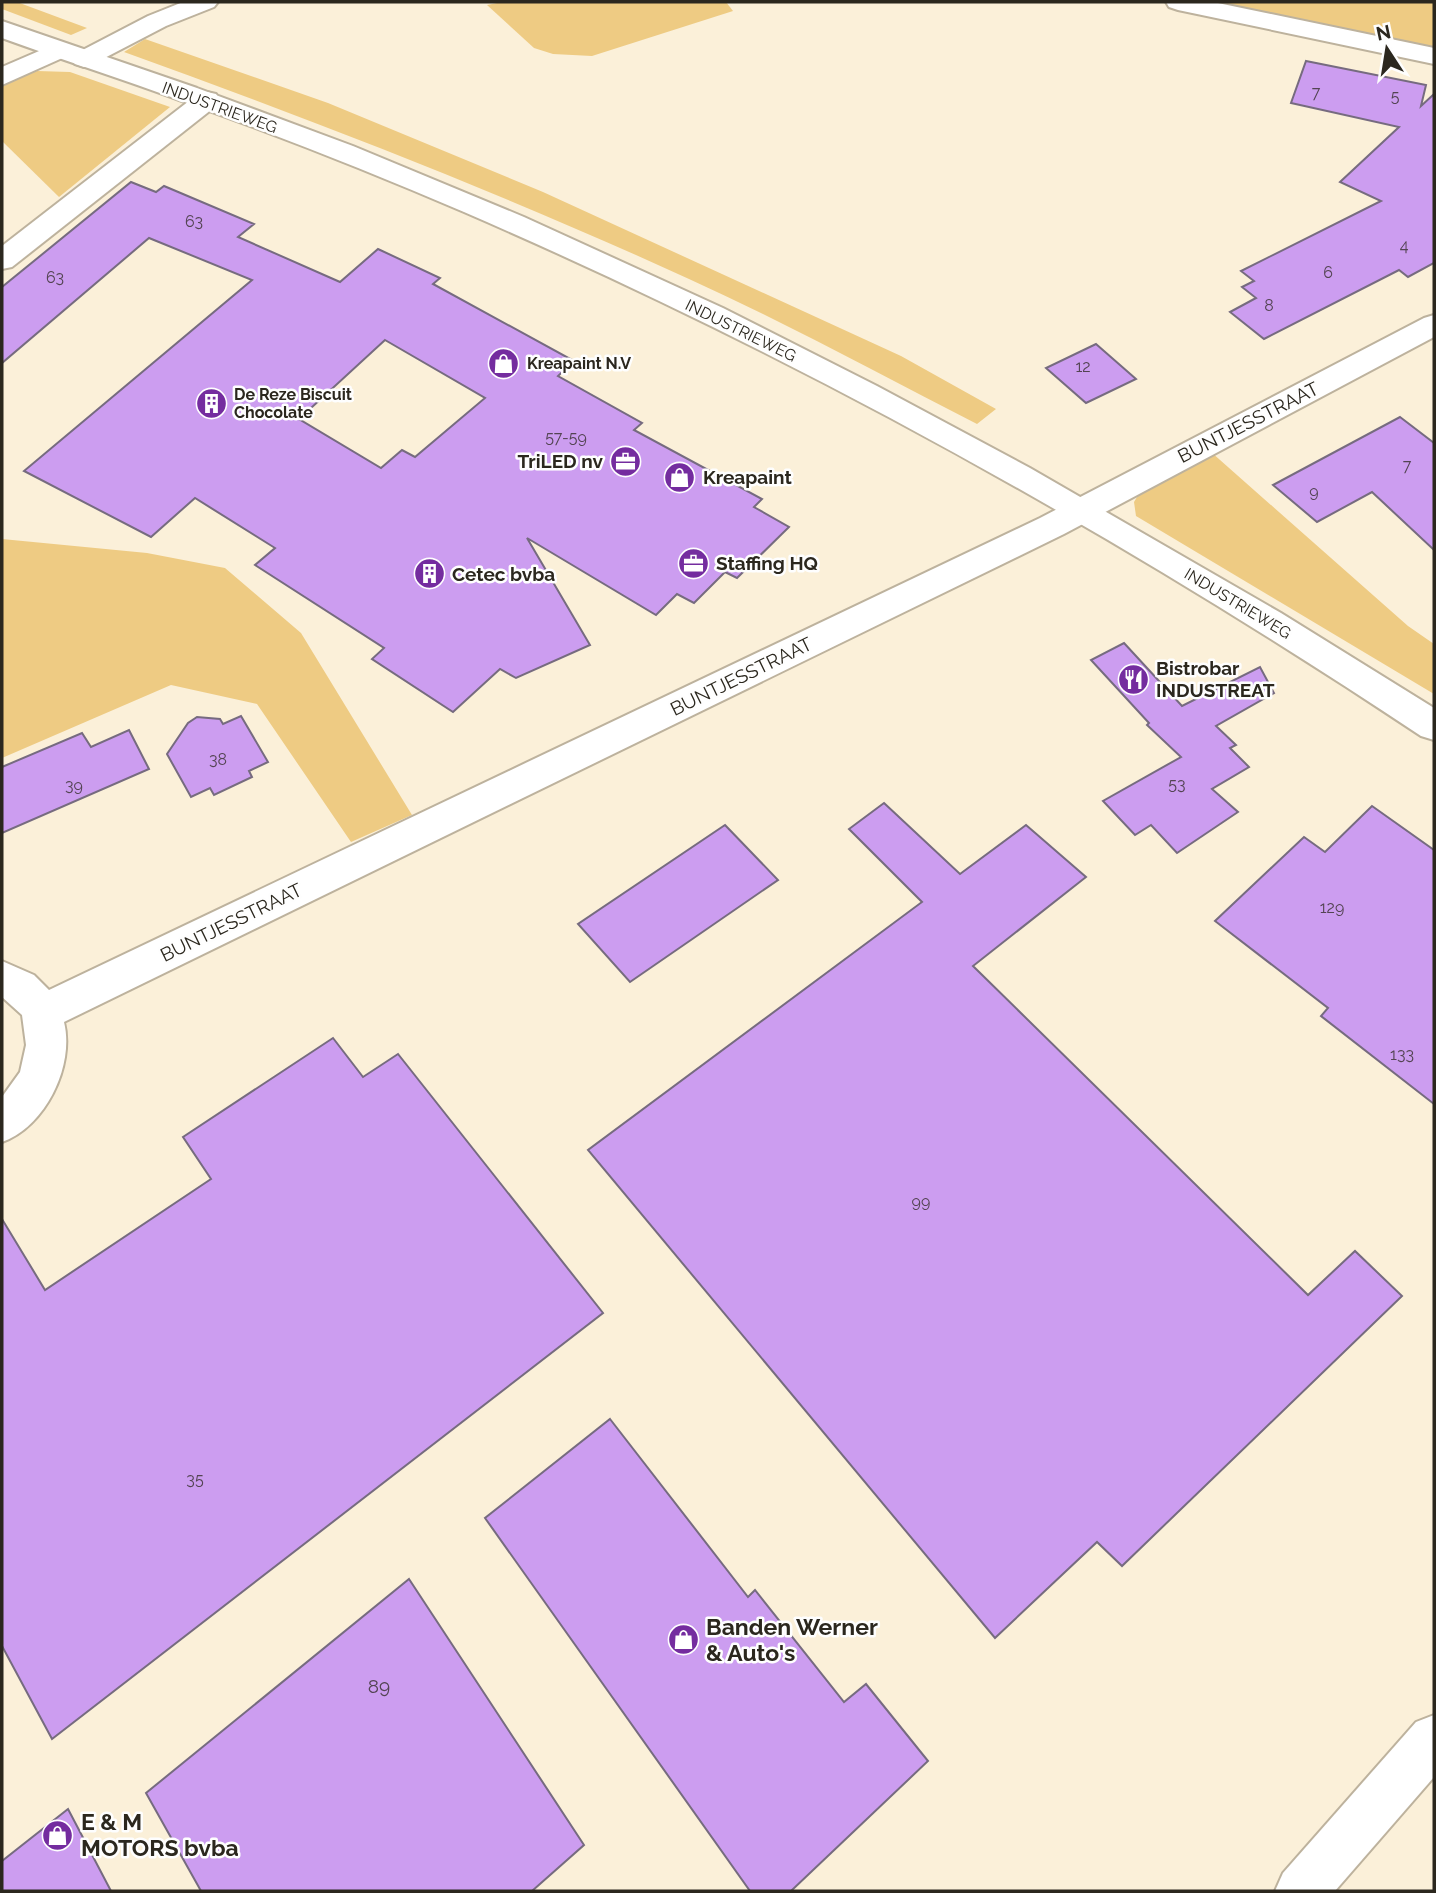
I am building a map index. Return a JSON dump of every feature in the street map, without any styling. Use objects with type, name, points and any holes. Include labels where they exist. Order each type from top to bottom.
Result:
[{"type":"street","points":[[2,76],[72,54],[205,2]]},
{"type":"street","points":[[1178,2],[1434,56]]},
{"type":"street","name":"INDUSTRIEWEG","points":[[2,29],[207,100],[367,162],[567,247],[749,333],[1080,509],[1339,662],[1434,726]]},
{"type":"street","points":[[2,260],[207,100]]},
{"type":"street","name":"BUNTJESSTRAAT","points":[[42,1013],[1028,538],[1434,326]]},
{"type":"street","points":[[2,978],[26,992],[42,1013],[48,1041],[42,1071],[26,1100],[2,1123]]},
{"type":"street","points":[[1301,1891],[1434,1740]]},
{"type":"shaded area","points":[[2,2],[17,2],[87,28],[71,35],[2,9]]},
{"type":"shaded area","points":[[502,2],[726,2],[733,11],[592,56],[553,54],[534,48],[487,5]]},
{"type":"shaded area","points":[[1211,2],[1434,2],[1434,50]]},
{"type":"shaded area","points":[[145,39],[328,103],[543,192],[901,356],[996,409],[977,424],[761,313],[550,217],[267,105],[124,52]]},
{"type":"shaded area","points":[[37,71],[70,72],[170,107],[59,197],[2,141],[2,85]]},
{"type":"shaded area","points":[[1211,452],[1408,626],[1434,644],[1434,694],[1136,516],[1134,502],[1140,492]]},
{"type":"shaded area","points":[[2,539],[147,553],[225,568],[301,633],[412,815],[351,842],[257,704],[171,685],[2,758]]},
{"type":"building","points":[[1306,61],[1426,85],[1421,106],[1434,94],[1434,263],[1408,277],[1399,270],[1264,339],[1230,312],[1256,298],[1242,287],[1254,281],[1241,271],[1381,201],[1340,182],[1399,127],[1291,103]]},
{"type":"building","points":[[131,182],[156,192],[164,186],[254,224],[238,237],[340,282],[378,249],[440,278],[433,284],[574,361],[558,376],[642,423],[634,430],[762,499],[754,507],[789,527],[737,578],[725,572],[694,603],[677,594],[656,615],[527,538],[590,645],[516,678],[500,669],[453,712],[372,659],[384,648],[255,565],[275,548],[195,498],[151,537],[24,471],[252,280],[149,238],[2,363],[2,287]],"holes":[[[385,340],[485,398],[415,457],[402,450],[381,468],[299,419]]]},
{"type":"building","points":[[1096,344],[1136,379],[1086,403],[1046,368]]},
{"type":"building","points":[[1400,417],[1434,443],[1434,550],[1372,492],[1317,522],[1273,485]]},
{"type":"building","points":[[1124,643],[1182,706],[1260,667],[1274,693],[1216,726],[1236,745],[1230,748],[1249,767],[1212,789],[1238,812],[1177,853],[1151,825],[1135,835],[1103,801],[1181,757],[1147,725],[1149,723],[1091,660]]},
{"type":"building","points":[[241,716],[268,762],[249,771],[252,777],[214,795],[210,788],[191,797],[167,754],[188,723],[197,717],[220,719],[223,724]]},
{"type":"building","points":[[129,730],[149,769],[2,833],[2,767],[82,733],[91,747]]},
{"type":"building","points":[[884,803],[960,874],[1026,825],[1086,877],[973,966],[1308,1295],[1355,1251],[1402,1296],[1122,1566],[1097,1542],[995,1638],[588,1150],[922,902],[849,829]]},
{"type":"building","points":[[1372,806],[1434,850],[1434,1104],[1321,1016],[1328,1008],[1215,921],[1304,837],[1325,852]]},
{"type":"building","points":[[725,825],[778,880],[630,982],[578,924]]},
{"type":"building","points":[[333,1038],[363,1077],[398,1054],[603,1313],[52,1739],[2,1646],[2,1219],[45,1290],[211,1179],[183,1137]]},
{"type":"building","name":"Banden Werner & Auto's","points":[[610,1419],[748,1597],[755,1590],[844,1702],[866,1684],[928,1761],[791,1891],[750,1891],[485,1518]]},
{"type":"building","points":[[409,1579],[584,1845],[532,1891],[201,1891],[146,1793]]},
{"type":"building","name":"E & M MOTORS bvba","points":[[68,1809],[111,1891],[2,1891],[2,1861]]},
{"type":"place","name":"Kreapaint N.V","points":[[504,363]]},
{"type":"place","name":"De Reze Biscuit Chocolate","points":[[211,403]]},
{"type":"place","name":"TriLED nv","points":[[626,461]]},
{"type":"place","name":"Kreapaint","points":[[680,477]]},
{"type":"place","name":"Staffing HQ","points":[[693,563]]},
{"type":"place","name":"Cetec bvba","points":[[429,574]]},
{"type":"place","name":"Bistrobar INDUSTREAT","points":[[1133,679]]},
{"type":"place","name":"Banden Werner & Auto's","points":[[683,1640]]},
{"type":"place","name":"E & M MOTORS bvba","points":[[58,1835]]}]
